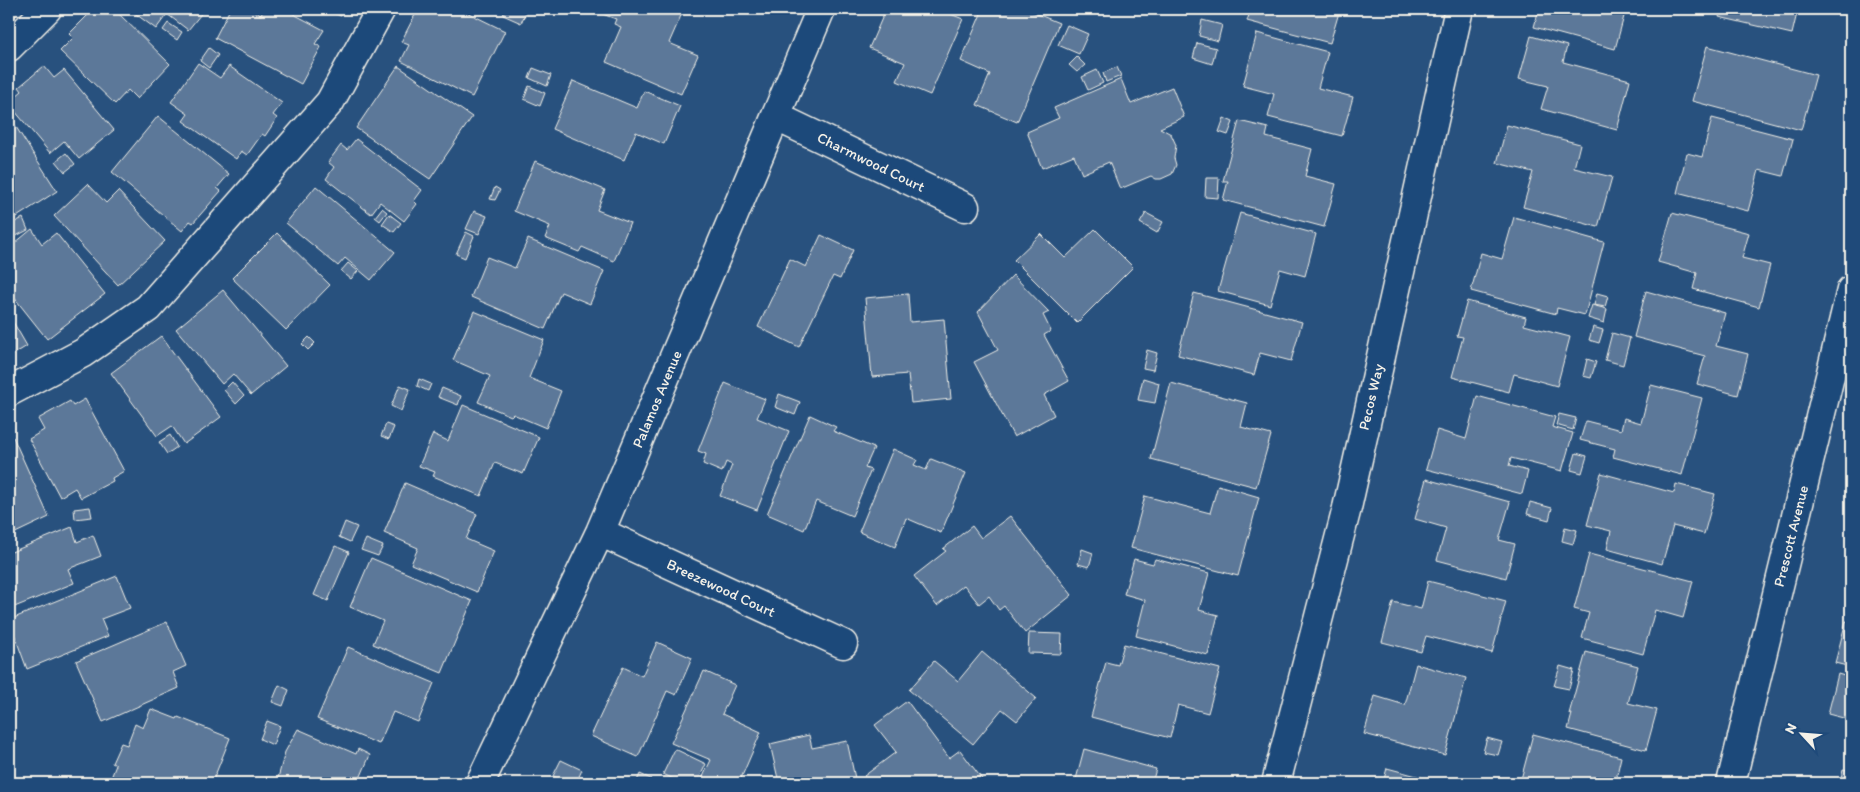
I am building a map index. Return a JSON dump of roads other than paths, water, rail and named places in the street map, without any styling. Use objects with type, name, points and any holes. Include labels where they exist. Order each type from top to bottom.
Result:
[{"type":"street","points":[[9,47],[46,9]]},
{"type":"street","points":[[9,392],[82,353],[148,308],[330,102],[381,9]]},
{"type":"street","name":"Palamos Avenue","points":[[480,783],[600,532],[777,117],[821,9]]},
{"type":"street","name":"Pecos Way","points":[[1276,783],[1346,508],[1459,9]]},
{"type":"street","name":"Charmwood Court","points":[[777,117],[965,207]]},
{"type":"street","name":"Prescott Avenue","points":[[1731,783],[1851,290]]},
{"type":"street","name":"Breezewood Court","points":[[600,532],[843,644]]}]
